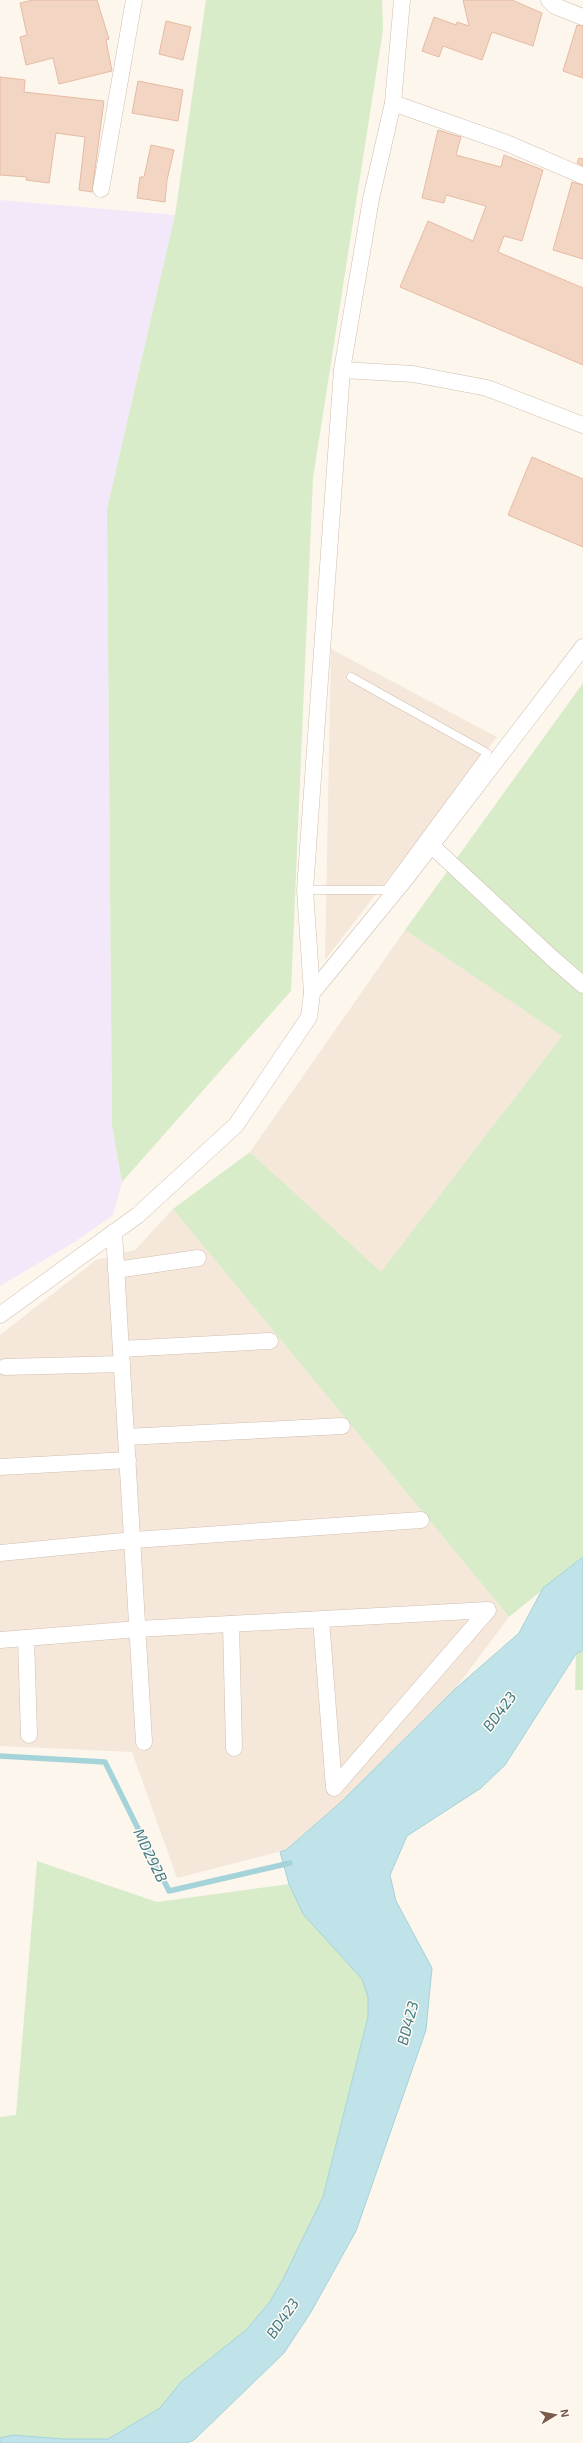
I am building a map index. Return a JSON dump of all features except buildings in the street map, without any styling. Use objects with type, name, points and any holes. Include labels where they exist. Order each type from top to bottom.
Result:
[{"type":"street","points":[[101,189],[134,0]]},
{"type":"street","points":[[0,1315],[138,1215],[236,1125],[309,1017],[312,993],[305,890],[342,370],[371,199],[393,103],[402,0]]},
{"type":"street","points":[[549,0],[566,11],[583,18]]},
{"type":"street","points":[[393,103],[509,144],[583,176]]},
{"type":"street","points":[[342,370],[413,374],[487,388],[583,425]]},
{"type":"street","points":[[312,993],[431,845],[466,790],[583,647]]},
{"type":"street","points":[[431,845],[550,957],[583,985]]},
{"type":"street","points":[[114,1232],[126,1437],[134,1540],[144,1742]]},
{"type":"street","points":[[116,1270],[198,1258]]},
{"type":"street","points":[[5,1367],[270,1341]]},
{"type":"street","points":[[126,1437],[342,1426]]},
{"type":"street","points":[[0,1467],[128,1460]]},
{"type":"street","points":[[0,1553],[134,1540],[421,1520]]},
{"type":"street","points":[[0,1640],[138,1629],[321,1619],[488,1610],[334,1788],[321,1619]]},
{"type":"street","points":[[231,1624],[234,1748]]},
{"type":"street","points":[[26,1638],[29,1735]]},
{"type":"lane","points":[[305,890],[386,890],[466,790],[487,752],[351,676]]},
{"type":"shaded area","points":[[0,200],[175,215],[107,509],[112,1125],[122,1182],[113,1215],[76,1241],[0,1286]]},
{"type":"shaded area","points":[[331,649],[497,737],[325,960]]},
{"type":"shaded area","points":[[405,930],[562,1036],[381,1273],[250,1152]]},
{"type":"shaded area","points":[[173,1209],[509,1617],[455,1689],[341,1802],[286,1850],[177,1878],[132,1752],[0,1746],[0,1335],[96,1260],[135,1250]]},
{"type":"green space","points":[[206,0],[382,0],[383,30],[313,478],[291,991],[122,1182],[112,1125],[107,509],[175,215]]},
{"type":"green space","points":[[583,683],[583,1557],[509,1617],[173,1209],[250,1152],[381,1272],[562,1036],[405,930]]},
{"type":"green space","points":[[583,1650],[583,1690],[575,1690],[576,1654]]},
{"type":"green space","points":[[37,1861],[157,1902],[289,1884],[303,1914],[362,1979],[368,1997],[368,2017],[323,2197],[283,2279],[269,2303],[246,2330],[181,2382],[160,2408],[108,2439],[63,2439],[13,2435],[0,2438],[0,2117],[16,2115]]},
{"type":"water","name":"BD423","points":[[583,1557],[583,1650],[576,1654],[505,1765],[481,1788],[407,1836],[390,1875],[396,1901],[432,1968],[426,2030],[356,2231],[311,2312],[284,2353],[194,2440],[187,2443],[0,2443],[0,2438],[13,2435],[63,2439],[108,2439],[160,2408],[181,2382],[246,2330],[269,2303],[283,2279],[323,2197],[368,2017],[368,1997],[362,1979],[303,1914],[289,1884],[280,1852],[286,1850],[341,1802],[455,1689],[519,1633],[543,1588]]},
{"type":"waterway","name":"MD292B","points":[[0,1756],[105,1762],[169,1891],[290,1863]]}]
